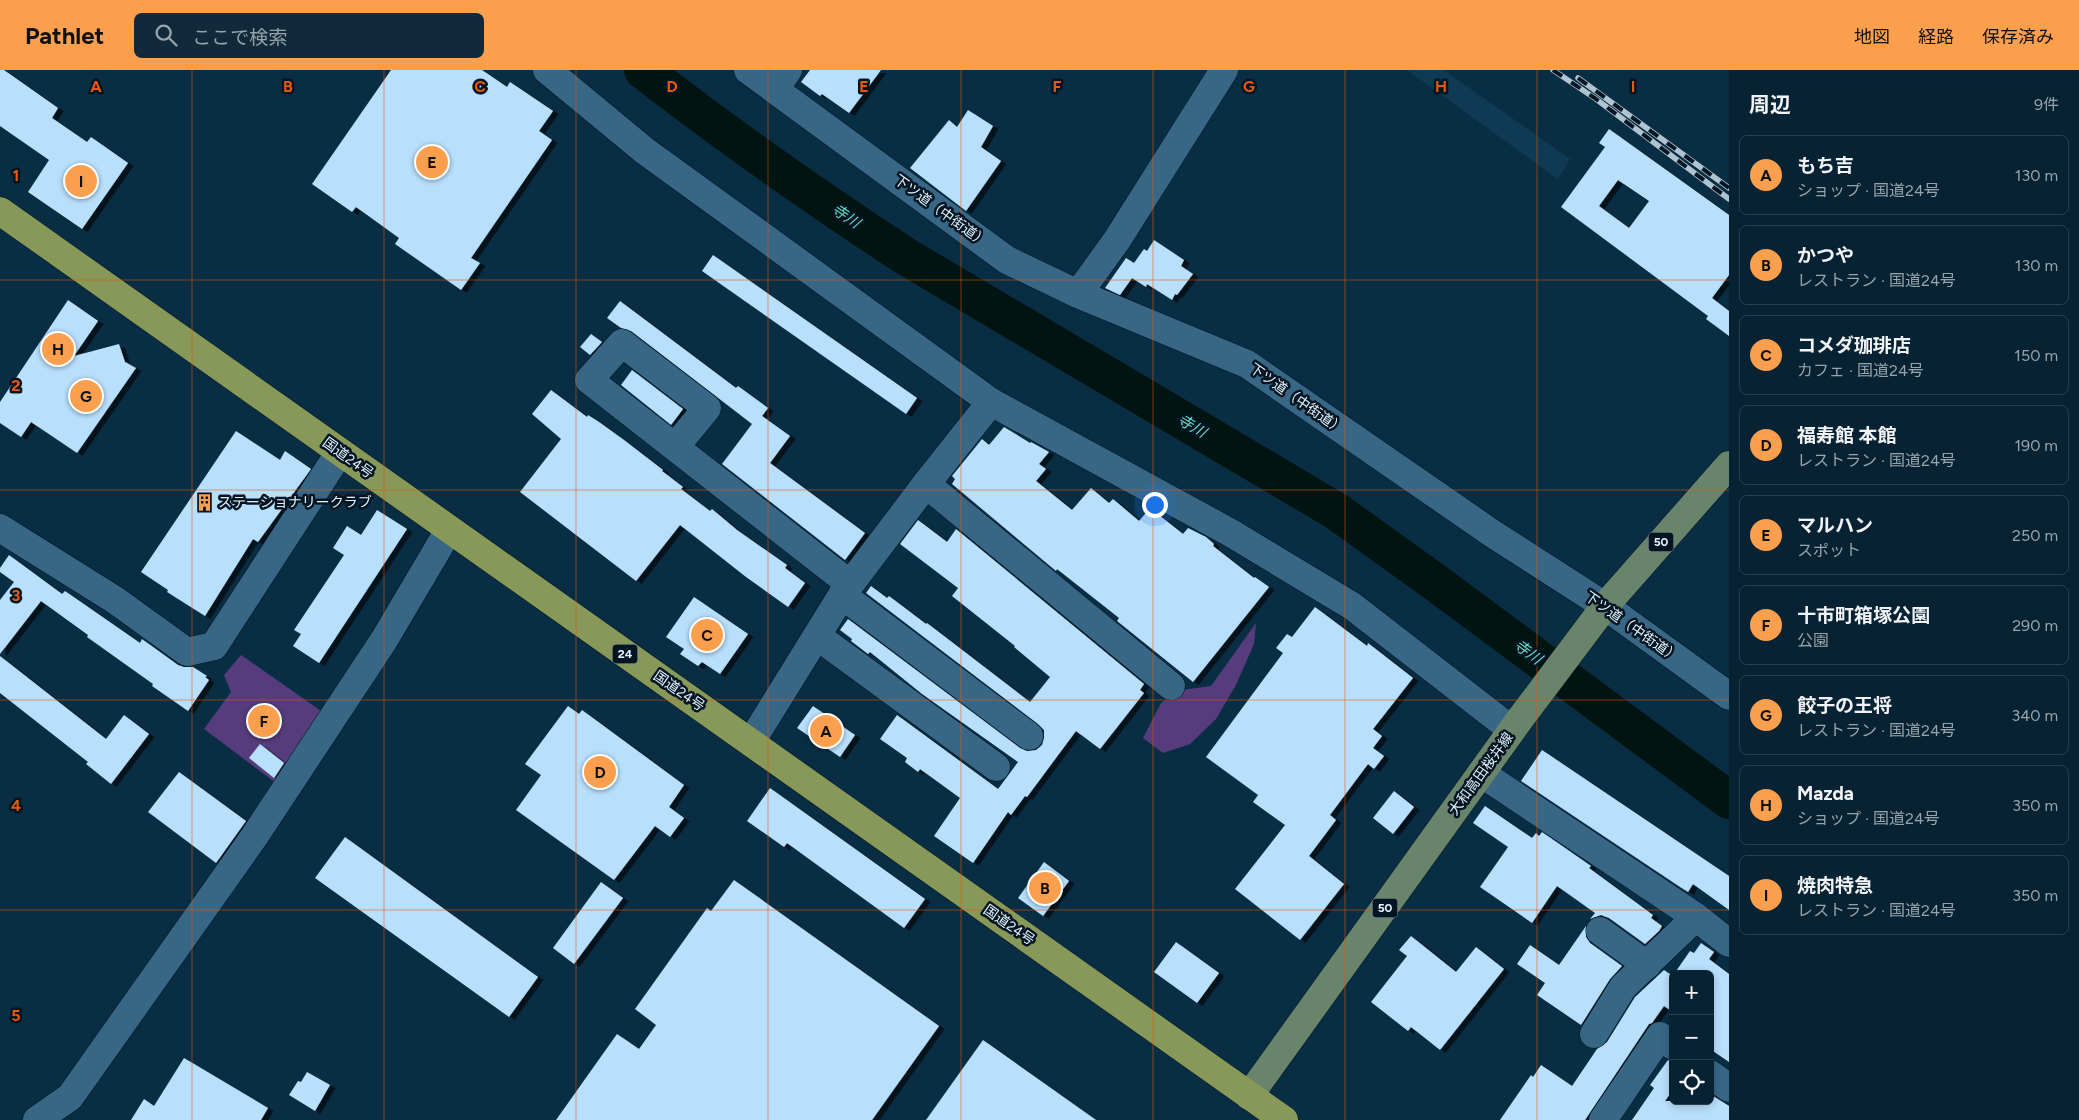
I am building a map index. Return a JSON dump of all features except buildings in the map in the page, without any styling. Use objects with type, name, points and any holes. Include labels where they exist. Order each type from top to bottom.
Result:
[{"type":"highway","name":"国道24号","points":[[0,211],[1284,1120]]},
{"type":"main road","name":"大和高田桜井線","points":[[1250,1096],[1481,773],[1600,613],[1729,465]]},
{"type":"street","points":[[547,70],[645,151],[991,402],[1231,533],[1352,606],[1516,725]]},
{"type":"street","name":"下ツ道（中街道）","points":[[748,70],[781,80],[1007,260],[1078,294],[1247,364],[1492,534],[1600,613],[1729,696]]},
{"type":"street","points":[[1078,294],[1117,240],[1224,70]]},
{"type":"street","points":[[751,742],[846,589],[991,402]]},
{"type":"street","points":[[675,448],[1029,736]]},
{"type":"street","points":[[2,532],[115,600],[187,652],[214,646],[340,452]]},
{"type":"street","points":[[926,484],[1171,686]]},
{"type":"street","points":[[37,1120],[70,1097],[254,837],[384,640],[450,530]]},
{"type":"street","points":[[817,636],[996,767]]},
{"type":"street","points":[[1481,773],[1696,917],[1729,943]]},
{"type":"street","points":[[1594,1034],[1623,987],[1696,917]]},
{"type":"street","points":[[1600,931],[1647,965]]},
{"type":"street","points":[[1609,1118],[1660,1036],[1669,1043]]},
{"type":"street","points":[[1714,1077],[1729,1088]]},
{"type":"shaded area","points":[[1407,70],[1444,70],[1570,159],[1558,179]]},
{"type":"shaded area","points":[[1256,623],[1254,644],[1236,685],[1216,719],[1190,744],[1163,753],[1143,738],[1161,703],[1182,690],[1211,686]]},
{"type":"shaded area","points":[[241,655],[324,713],[276,783],[204,729],[231,692],[224,675]]},
{"type":"waterway","name":"寺川","points":[[643,70],[772,166],[905,256],[1336,511],[1729,800]]},
{"type":"railway","points":[[1553,70],[1596,99],[1729,199]]},
{"type":"railway","points":[[1578,78],[1729,188]]},
{"type":"place","name":"マルハン","points":[[432,162]]},
{"type":"place","name":"焼肉特急","points":[[81,181]]},
{"type":"place","name":"Mazda","points":[[58,349]]},
{"type":"place","name":"餃子の王将","points":[[86,396]]},
{"type":"place","name":"ステーショナリークラブ","points":[[204,502]]},
{"type":"place","name":"コメダ珈琲店","points":[[707,635]]},
{"type":"place","name":"十市町箱塚公園","points":[[264,721]]},
{"type":"place","name":"もち吉","points":[[826,731]]},
{"type":"place","name":"福寿館 本館","points":[[600,772]]},
{"type":"place","name":"かつや","points":[[1045,888]]}]
